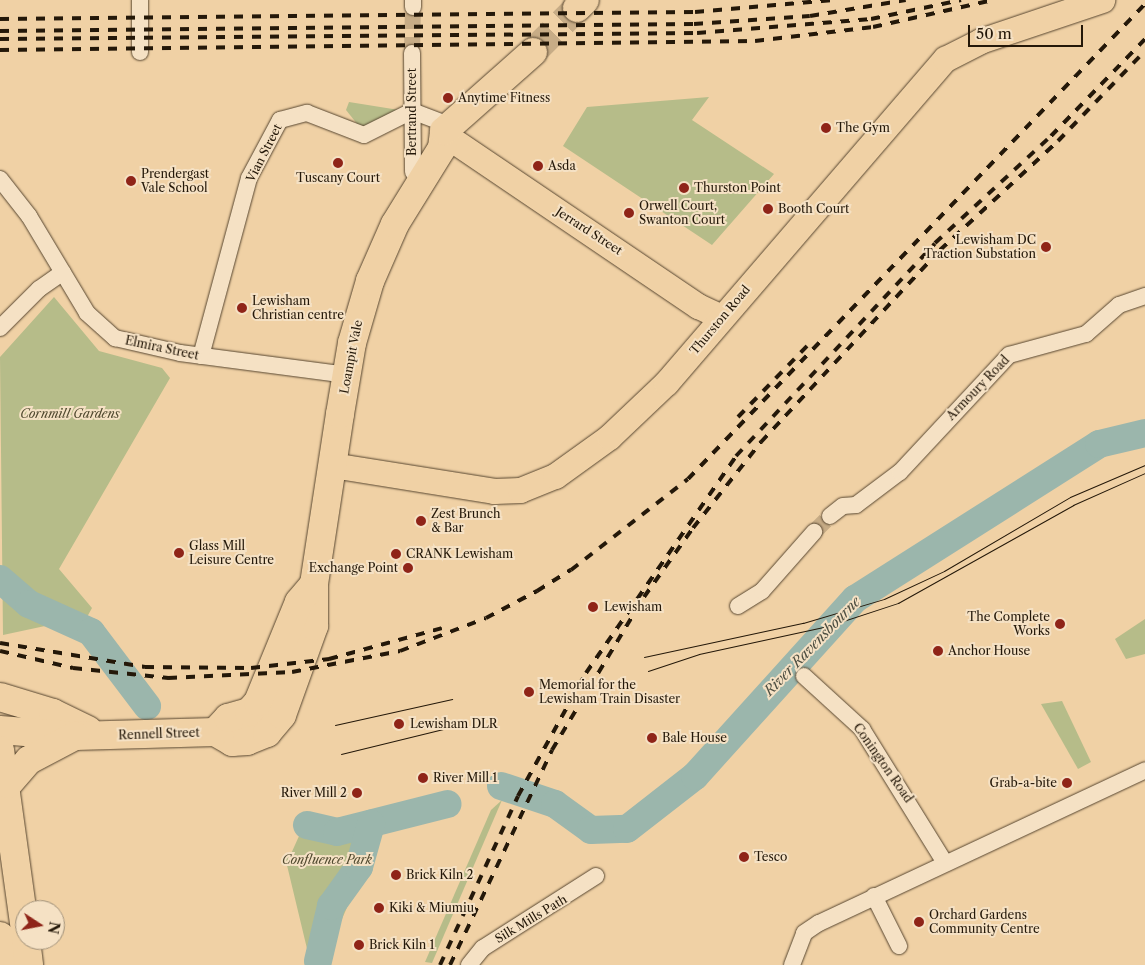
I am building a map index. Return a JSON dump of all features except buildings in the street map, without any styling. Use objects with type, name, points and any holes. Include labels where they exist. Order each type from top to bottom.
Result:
[{"type":"highway","name":"Loampit Vale","points":[[215,732],[232,742],[247,740],[267,733],[282,715],[314,626],[314,584],[346,375],[360,309],[382,252],[448,138],[444,131],[533,52]]},
{"type":"highway","name":"Rennell Street","points":[[7,704],[53,713],[92,736]]},
{"type":"highway","name":"Rennell Street","points":[[0,730],[40,731],[92,736],[215,732]]},
{"type":"highway","name":"Rennell Street","points":[[8,784],[29,760],[92,736]]},
{"type":"highway","points":[[0,750],[8,784],[22,900]]},
{"type":"highway","points":[[0,936],[3,965]]},
{"type":"highway","points":[[27,950],[29,965]]},
{"type":"main road","name":"Thurston Road","points":[[332,465],[494,491],[533,486],[574,464],[624,424],[715,326],[945,59],[980,41],[1048,20],[1102,0]]},
{"type":"main road","name":"Jerrard Street","points":[[448,138],[698,306],[699,324],[715,326]]},
{"type":"street","points":[[140,0],[140,52]]},
{"type":"street","name":"Bertrand Street","points":[[412,53],[413,172]]},
{"type":"street","points":[[412,111],[448,138]]},
{"type":"street","name":"Vian Street","points":[[201,356],[249,178],[280,120],[307,113],[364,135],[412,111]]},
{"type":"street","name":"Elmira Street","points":[[0,179],[63,272],[87,313],[115,338],[201,356],[346,375]]},
{"type":"street","points":[[0,328],[39,288],[63,272]]},
{"type":"street","name":"Armoury Road","points":[[830,516],[843,506],[856,504],[900,472],[1009,354],[1021,348],[1063,343],[1086,334],[1119,305],[1145,296]]},
{"type":"street","points":[[738,606],[762,591],[814,532]]},
{"type":"street","name":"Conington Road","points":[[804,676],[862,729],[945,863]]},
{"type":"street","points":[[792,965],[804,933],[874,896],[1145,770]]},
{"type":"street","name":"Silk Mills Path","points":[[469,965],[483,948],[596,876]]},
{"type":"street","points":[[874,896],[899,946]]},
{"type":"green space","points":[[709,97],[692,120],[774,174],[712,245],[563,146],[587,107]]},
{"type":"green space","points":[[349,102],[399,110],[369,129],[358,125],[346,110]]},
{"type":"green space","name":"Cornmill Gardens","points":[[54,297],[99,351],[162,368],[170,378],[59,569],[92,608],[87,617],[3,635],[0,357]]},
{"type":"green space","points":[[1145,619],[1145,654],[1126,659],[1115,639]]},
{"type":"green space","points":[[1062,701],[1091,762],[1078,769],[1041,704]]},
{"type":"green space","points":[[502,800],[432,963],[425,962],[491,810]]},
{"type":"green space","name":"Confluence Park","points":[[375,810],[380,831],[323,963],[309,957],[285,857],[290,856],[304,825]]},
{"type":"waterway","name":"River Ravensbourne","points":[[501,786],[555,804],[591,830],[627,829],[695,776],[855,599],[1099,444],[1145,433]]},
{"type":"waterway","name":"River Ravensbourne","points":[[0,579],[29,604],[91,632],[147,706]]},
{"type":"waterway","name":"River Ravensbourne","points":[[307,825],[337,832],[448,804]]},
{"type":"waterway","points":[[318,961],[331,906],[359,867],[371,824]]},
{"type":"tunnel","points":[[412,53],[413,7]]},
{"type":"tunnel","points":[[533,52],[577,8]]},
{"type":"tunnel","points":[[814,532],[830,516]]},
{"type":"tram line","points":[[644,657],[803,623],[884,599],[944,571],[1070,497],[1145,465]]},
{"type":"tram line","points":[[648,671],[699,654],[828,626],[898,603],[1073,505],[1145,473]]},
{"type":"tram line","points":[[335,725],[452,699]]},
{"type":"tram line","points":[[341,754],[460,725]]},
{"type":"railway","points":[[0,19],[695,12],[833,0]]},
{"type":"railway","points":[[0,31],[694,24],[810,16],[906,0]]},
{"type":"railway","points":[[0,39],[697,33],[871,19],[961,0]]},
{"type":"railway","points":[[0,50],[755,41],[873,27],[993,0]]},
{"type":"railway","points":[[0,651],[73,668],[168,678],[292,672],[400,651],[486,618],[537,591],[571,570],[688,479],[1145,4]]},
{"type":"railway","points":[[440,965],[518,796],[586,673],[736,456],[935,243],[1051,136],[1145,39]]},
{"type":"railway","points":[[450,965],[552,750],[644,597],[693,528],[761,442],[940,250],[1058,141],[1145,51]]},
{"type":"railway","points":[[738,417],[810,343]]},
{"type":"railway","points":[[0,643],[145,667],[251,668],[329,659],[442,628]]},
{"type":"place","name":"Anytime Fitness","points":[[448,98]]},
{"type":"place","name":"The Gym","points":[[826,128]]},
{"type":"place","name":"Tuscany Court","points":[[338,163]]},
{"type":"place","name":"Asda","points":[[538,166]]},
{"type":"place","name":"Prendergast Vale School","points":[[131,181]]},
{"type":"place","name":"Thurston Point","points":[[684,188]]},
{"type":"place","name":"Booth Court","points":[[768,209]]},
{"type":"place","name":"Orwell Court, Swanton Court","points":[[629,213]]},
{"type":"place","name":"Lewisham DC Traction Substation","points":[[1046,247]]},
{"type":"place","name":"Lewisham Christian centre","points":[[242,308]]},
{"type":"place","name":"Zest Brunch & Bar","points":[[421,521]]},
{"type":"place","name":"Glass Mill Leisure Centre","points":[[179,553]]},
{"type":"place","name":"CRANK Lewisham","points":[[396,554]]},
{"type":"place","name":"Exchange Point","points":[[408,568]]},
{"type":"place","name":"Lewisham","points":[[593,607]]},
{"type":"place","name":"The Complete Works","points":[[1060,624]]},
{"type":"place","name":"Anchor House","points":[[938,651]]},
{"type":"place","name":"Memorial for the Lewisham Train Disaster","points":[[529,692]]},
{"type":"place","name":"Lewisham DLR","points":[[399,724]]},
{"type":"place","name":"Bale House","points":[[652,738]]},
{"type":"place","name":"River Mill 1","points":[[423,778]]},
{"type":"place","name":"Grab-a-bite","points":[[1067,783]]},
{"type":"place","name":"River Mill 2","points":[[357,793]]},
{"type":"place","name":"Tesco","points":[[744,857]]},
{"type":"place","name":"Brick Kiln 2","points":[[396,875]]},
{"type":"place","name":"Kiki & Miumiu","points":[[379,908]]},
{"type":"place","name":"Orchard Gardens Community Centre","points":[[919,922]]},
{"type":"place","name":"Brick Kiln 1","points":[[359,945]]}]
